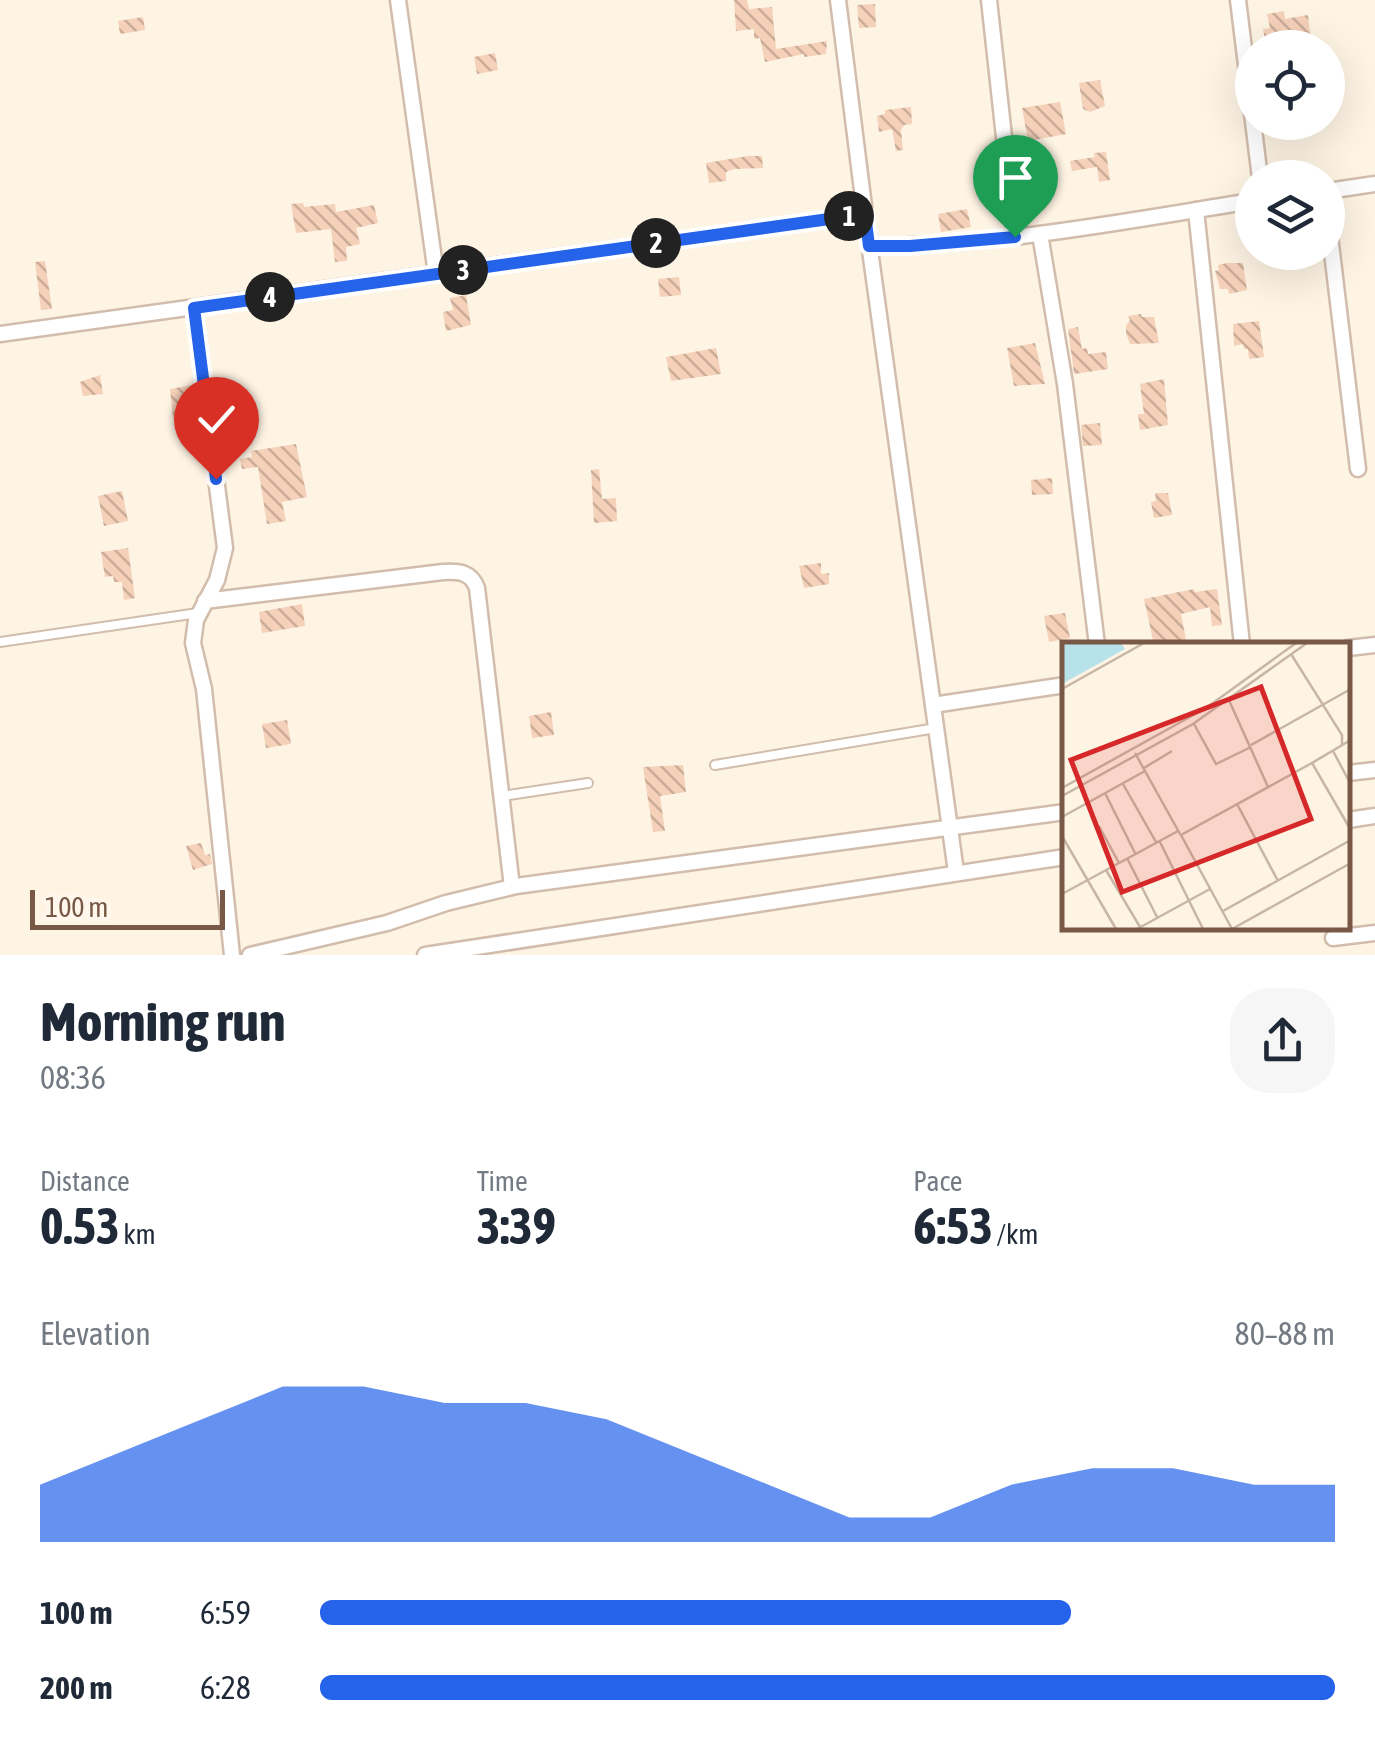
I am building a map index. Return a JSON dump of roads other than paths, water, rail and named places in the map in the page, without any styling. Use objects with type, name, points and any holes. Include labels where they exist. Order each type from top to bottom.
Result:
[{"type":"street","points":[[398,0],[436,274]]},
{"type":"street","points":[[838,0],[956,872]]},
{"type":"street","points":[[989,0],[1015,237]]},
{"type":"street","points":[[1238,0],[1258,160]]},
{"type":"street","points":[[1345,188],[1375,184]]},
{"type":"street","points":[[869,246],[1015,237],[1235,204]]},
{"type":"street","points":[[1196,210],[1242,642]]},
{"type":"street","points":[[0,334],[865,214]]},
{"type":"street","points":[[1040,234],[1065,384],[1097,642]]},
{"type":"street","points":[[1334,270],[1358,469]]},
{"type":"street","points":[[194,308],[225,548],[193,643],[204,688],[232,955]]},
{"type":"street","points":[[202,607],[443,572],[457,571],[472,577],[478,588],[512,887]]},
{"type":"street","points":[[1350,648],[1375,645]]},
{"type":"street","points":[[933,705],[1062,685]]},
{"type":"street","points":[[1350,774],[1375,770]]},
{"type":"street","points":[[250,955],[387,924],[446,903],[512,887],[1062,812]]},
{"type":"street","points":[[1350,820],[1375,816]]},
{"type":"street","points":[[425,955],[1062,858]]},
{"type":"street","points":[[1333,938],[1375,934]]},
{"type":"lane","points":[[0,642],[202,607]]},
{"type":"lane","points":[[715,765],[936,728]]},
{"type":"lane","points":[[502,796],[588,783]]}]
